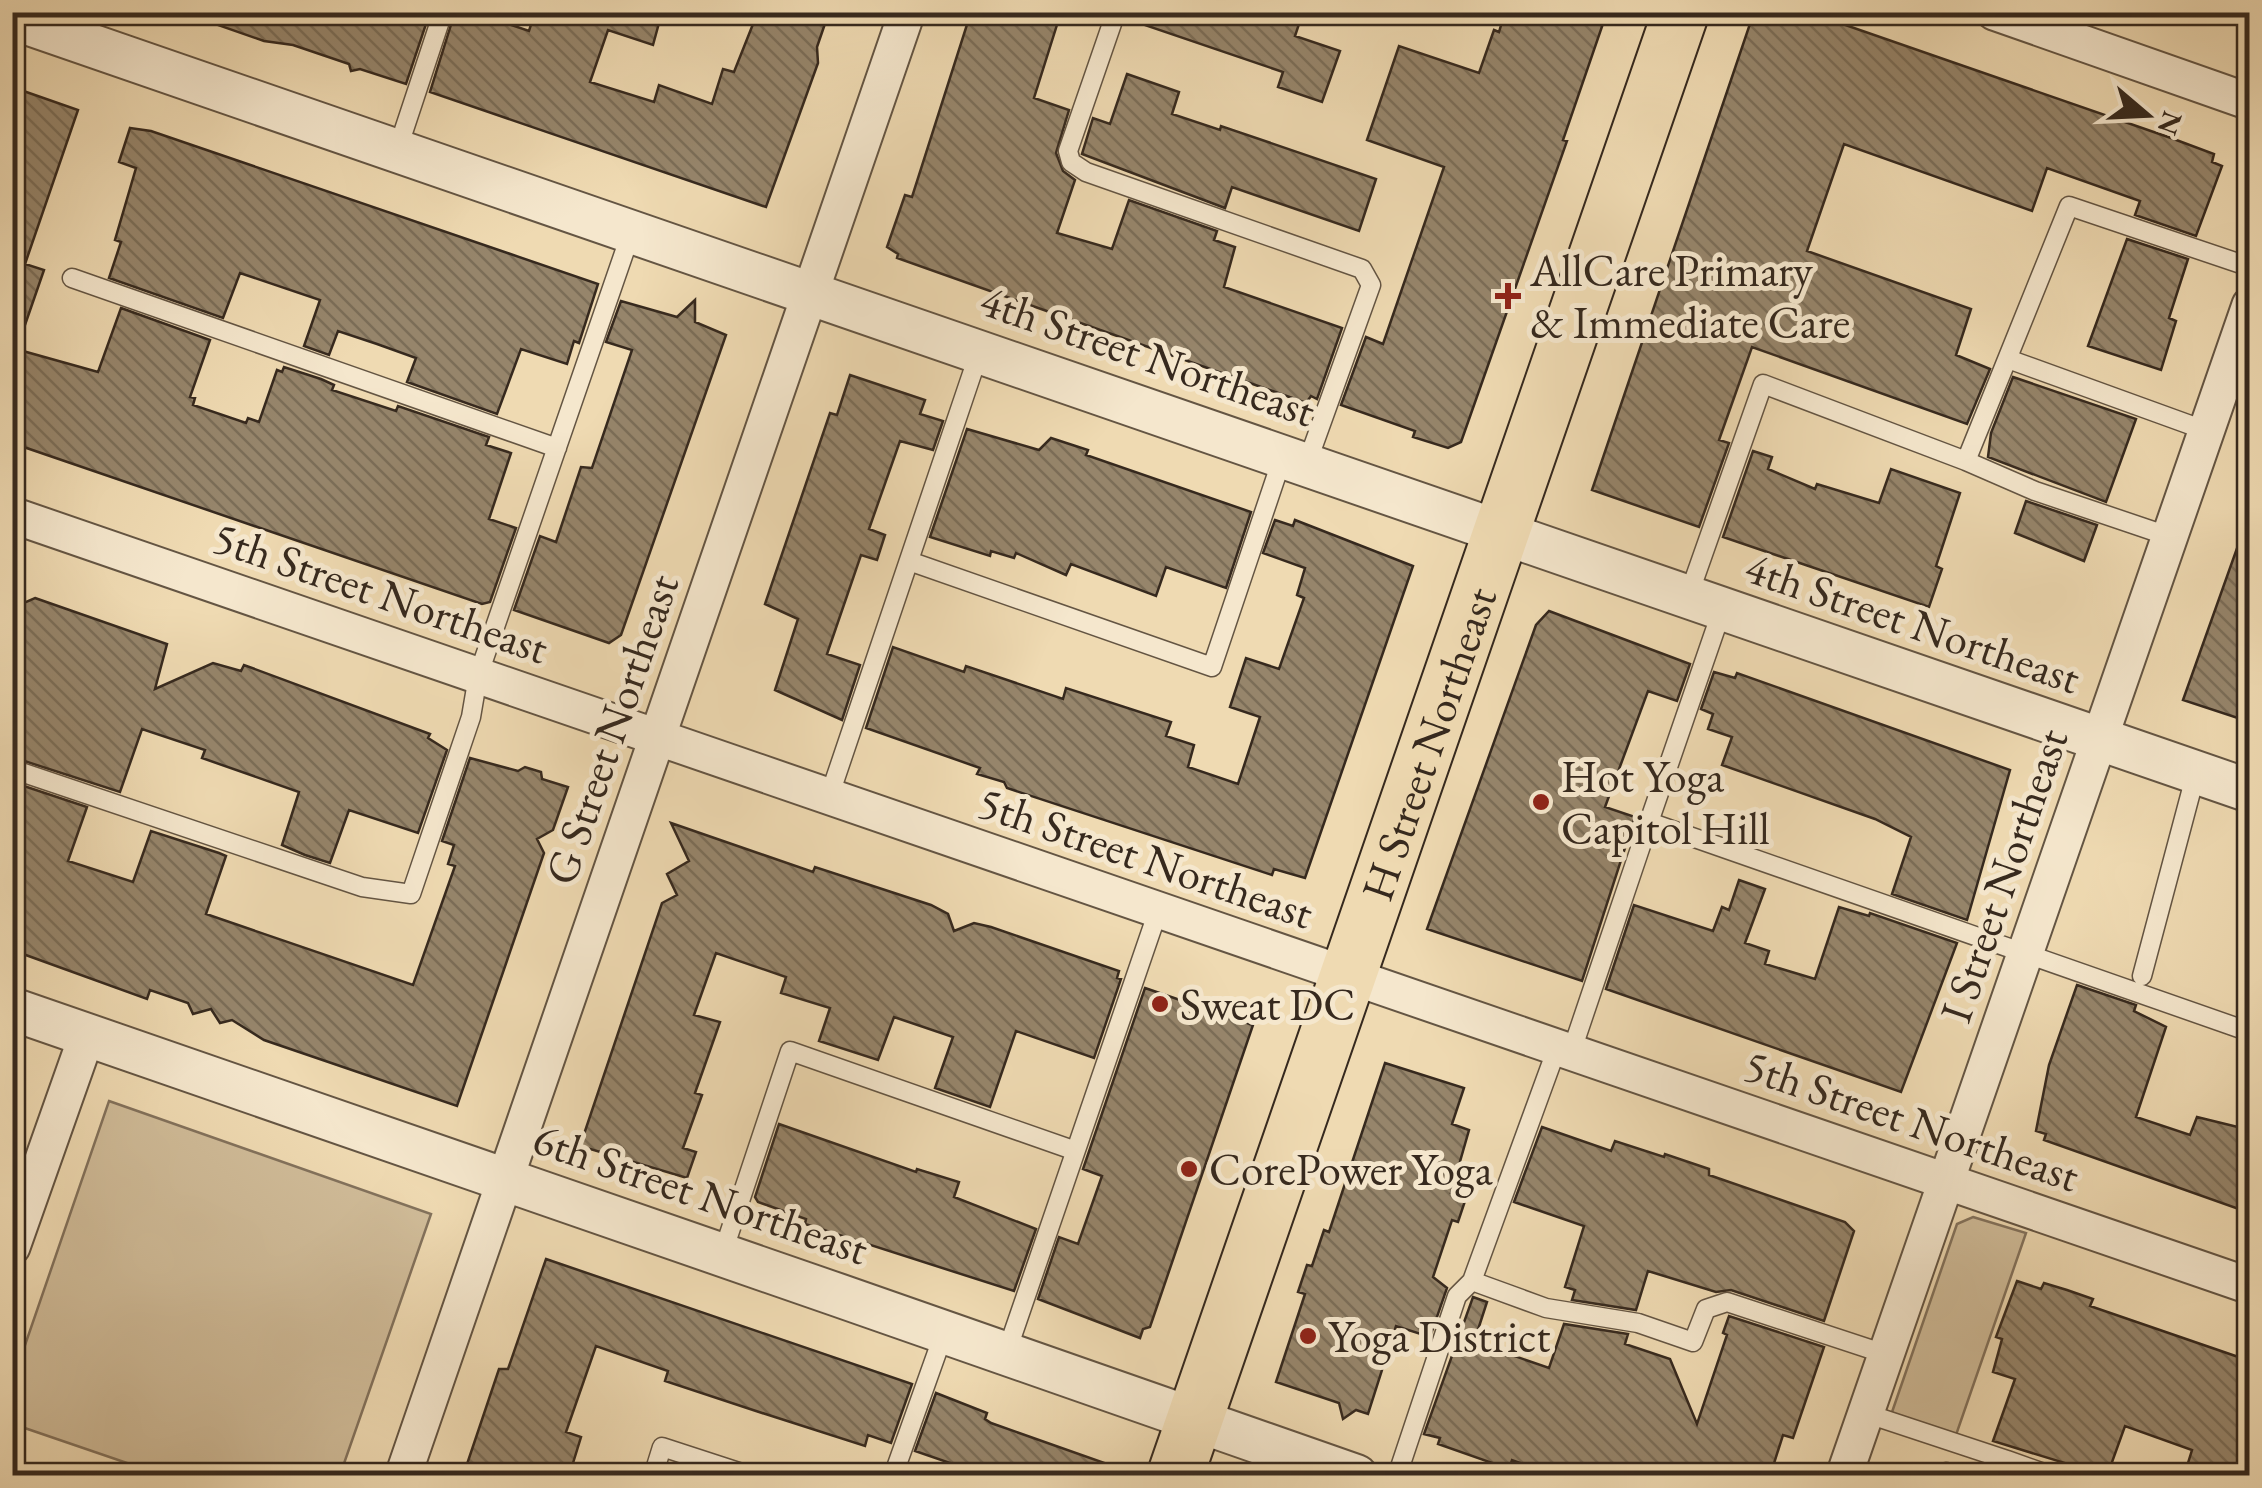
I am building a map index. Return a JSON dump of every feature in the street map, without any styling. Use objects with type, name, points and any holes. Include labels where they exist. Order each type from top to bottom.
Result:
[{"type":"main road","name":"H Street Northeast","points":[[1175,1476],[1681,12]]},
{"type":"street","name":"G Street Northeast","points":[[403,1476],[907,12]]},
{"type":"street","points":[[1994,12],[2250,102]]},
{"type":"street","name":"4th Street Northeast","points":[[12,18],[980,349],[2250,791]]},
{"type":"street","name":"I Street Northeast","points":[[1844,1476],[2250,304]]},
{"type":"street","name":"5th Street Northeast","points":[[12,515],[2250,1286]]},
{"type":"street","name":"6th Street Northeast","points":[[12,1009],[945,1329],[1356,1476]]},
{"type":"street","points":[[12,1247],[87,1035]]},
{"type":"lane","points":[[398,148],[444,12]]},
{"type":"lane","points":[[908,562],[1212,667],[1295,459],[1371,284],[1362,270],[1070,162],[1068,151],[1116,12]]},
{"type":"lane","points":[[1966,461],[2069,206],[2250,266]]},
{"type":"lane","points":[[12,769],[362,887],[411,894],[472,717],[478,676],[632,229]]},
{"type":"lane","points":[[72,278],[557,448]]},
{"type":"lane","points":[[829,797],[980,349]]},
{"type":"lane","points":[[2008,359],[2207,432]]},
{"type":"lane","points":[[1397,1476],[1457,1296],[1472,1280],[1649,822],[1763,384],[2035,491],[2170,536]]},
{"type":"lane","points":[[2142,976],[2196,773]]},
{"type":"lane","points":[[1649,822],[2250,1032]]},
{"type":"lane","points":[[1007,1351],[1158,911]]},
{"type":"lane","points":[[722,1252],[790,1051],[1074,1150]]},
{"type":"lane","points":[[1472,1280],[1546,1308],[1638,1323],[1693,1342],[1706,1309],[1727,1302],[1885,1354]]},
{"type":"lane","points":[[893,1476],[945,1329]]},
{"type":"lane","points":[[1865,1413],[2004,1468],[2052,1476]]},
{"type":"lane","points":[[653,1476],[662,1447],[751,1476]]},
{"type":"lane","points":[[1945,1476],[1946,1472],[1958,1476]]},
{"type":"shaded area","points":[[109,1101],[431,1214],[340,1475],[162,1475],[13,1424],[13,1380]]},
{"type":"shaded area","points":[[1973,1217],[2026,1233],[1956,1435],[1891,1415],[1957,1224]]},
{"type":"building","points":[[196,12],[430,12],[406,84],[360,69],[351,71],[349,64],[293,45],[264,41],[195,17]]},
{"type":"building","points":[[455,12],[473,12],[529,31],[535,12],[662,12],[653,45],[608,30],[590,82],[654,102],[659,85],[712,104],[723,69],[734,72],[757,14],[829,12],[817,47],[818,63],[766,207],[430,92]]},
{"type":"building","points":[[971,12],[1061,12],[1034,98],[1069,110],[1056,153],[1063,171],[1075,180],[1057,233],[1112,249],[1129,200],[1217,231],[1214,240],[1235,247],[1224,287],[1342,328],[1317,399],[1311,396],[1306,403],[897,258],[898,254],[887,247],[905,195],[912,197]]},
{"type":"building","points":[[1128,12],[1285,12],[1301,18],[1295,36],[1340,51],[1322,102],[1278,87],[1283,72],[1127,19]]},
{"type":"building","points":[[1505,12],[1607,12],[1563,140],[1567,141],[1461,442],[1448,448],[1413,437],[1415,431],[1341,405],[1366,337],[1383,344],[1444,167],[1367,140],[1399,46],[1479,73],[1494,30],[1499,32]]},
{"type":"building","points":[[1754,12],[1808,12],[2171,138],[2214,154],[2212,162],[2222,166],[2196,236],[2135,215],[2140,201],[2047,168],[2032,211],[1844,144],[1807,251],[1971,309],[1956,355],[1990,369],[1967,424],[1752,347],[1719,440],[1729,443],[1699,527],[1592,490]]},
{"type":"building","points":[[1127,74],[1179,92],[1172,114],[1220,130],[1221,126],[1376,179],[1359,231],[1232,187],[1225,208],[1082,154],[1093,118],[1110,124]]},
{"type":"building","points":[[12,87],[78,110],[25,264],[44,270],[17,348],[12,347]]},
{"type":"building","points":[[130,128],[151,131],[598,284],[579,343],[574,341],[567,364],[521,349],[497,414],[407,382],[416,358],[377,344],[338,331],[329,355],[304,346],[320,300],[240,273],[223,318],[109,278],[121,242],[115,240],[136,168],[119,162]]},
{"type":"building","points":[[2127,239],[2188,259],[2169,318],[2176,321],[2161,370],[2088,346]]},
{"type":"building","points":[[695,300],[695,322],[726,335],[621,635],[609,643],[514,610],[540,536],[556,542],[581,467],[592,468],[632,350],[606,342],[621,301],[677,317]]},
{"type":"building","points":[[121,308],[210,340],[190,397],[195,398],[193,405],[246,423],[248,418],[259,422],[277,370],[282,372],[284,367],[334,385],[332,390],[396,411],[398,406],[489,437],[486,445],[511,453],[489,519],[516,528],[490,602],[482,604],[12,443],[12,348],[98,372]]},
{"type":"building","points":[[850,375],[925,400],[920,414],[943,421],[933,450],[900,441],[869,529],[885,535],[877,560],[861,555],[827,654],[860,665],[842,720],[775,690],[798,619],[765,604],[830,413],[837,415]]},
{"type":"building","points":[[2013,377],[2136,419],[2106,502],[1988,457],[1991,433]]},
{"type":"building","points":[[967,429],[1039,450],[1051,438],[1088,450],[1086,455],[1251,512],[1226,588],[1166,567],[1156,596],[1071,564],[1066,575],[1016,553],[1014,558],[991,551],[990,556],[930,537]]},
{"type":"building","points":[[1753,451],[1772,457],[1768,469],[1815,489],[1817,484],[1879,503],[1891,469],[1960,493],[1936,566],[1942,569],[1929,607],[1723,537]]},
{"type":"building","points":[[2026,501],[2097,525],[2084,561],[2015,533]]},
{"type":"building","points":[[1275,520],[1293,526],[1295,520],[1413,566],[1305,878],[1274,869],[1272,875],[1007,788],[1004,782],[977,774],[980,768],[866,728],[893,647],[964,672],[966,666],[1063,699],[1066,688],[1171,722],[1166,736],[1194,745],[1188,767],[1238,784],[1260,717],[1230,707],[1246,658],[1279,669],[1304,598],[1297,595],[1305,568],[1263,553]]},
{"type":"building","points":[[2246,523],[2250,523],[2250,722],[2183,700]]},
{"type":"building","points":[[35,598],[167,644],[155,689],[213,663],[241,671],[244,665],[430,734],[428,738],[447,750],[418,833],[349,810],[330,863],[305,855],[282,845],[299,792],[202,758],[205,750],[142,729],[120,792],[12,757],[12,608]]},
{"type":"building","points":[[1549,611],[1690,664],[1677,701],[1648,691],[1605,807],[1635,817],[1582,981],[1427,929],[1536,625]]},
{"type":"building","points":[[1714,672],[1735,678],[1737,673],[2010,770],[1967,920],[1892,894],[1911,837],[1875,819],[1722,765],[1732,737],[1708,729],[1713,714],[1701,709]]},
{"type":"building","points":[[470,758],[518,771],[525,767],[541,772],[542,779],[568,787],[553,830],[537,839],[544,853],[457,1106],[264,1040],[232,1020],[220,1023],[211,1009],[193,1014],[188,1003],[150,990],[147,999],[12,950],[12,782],[87,807],[68,861],[133,882],[151,831],[219,853],[226,856],[206,914],[413,985],[455,866],[448,864],[454,845],[442,841]]},
{"type":"building","points":[[671,823],[813,872],[815,867],[931,905],[948,914],[954,931],[974,923],[991,927],[1119,971],[1117,978],[1121,979],[1094,1058],[1016,1031],[990,1107],[935,1088],[953,1037],[894,1017],[878,1060],[819,1041],[830,1008],[781,993],[786,977],[716,953],[694,1015],[720,1022],[695,1093],[702,1095],[683,1148],[696,1152],[687,1178],[580,1146],[662,903],[677,895],[667,874],[689,861]]},
{"type":"building","points":[[1739,880],[1765,889],[1745,943],[1769,951],[1765,964],[1815,979],[1839,907],[1869,916],[1870,913],[1957,943],[1901,1092],[1606,989],[1634,905],[1713,931],[1722,907],[1729,910]]},
{"type":"building","points":[[2077,985],[2136,1005],[2134,1011],[2166,1027],[2136,1117],[2190,1135],[2197,1117],[2250,1130],[2250,1213],[2044,1140],[2046,1134],[2036,1131],[2049,1065]]},
{"type":"building","points":[[1145,988],[1253,1025],[1150,1327],[1143,1329],[1140,1338],[1038,1299],[1059,1237],[1078,1244],[1102,1176],[1083,1169]]},
{"type":"building","points":[[1385,1063],[1464,1088],[1452,1124],[1469,1130],[1451,1193],[1466,1198],[1458,1222],[1452,1220],[1433,1277],[1447,1288],[1430,1337],[1396,1326],[1368,1414],[1356,1410],[1343,1419],[1339,1403],[1276,1382],[1305,1294],[1298,1292],[1307,1265],[1312,1266],[1324,1230],[1329,1232]]},
{"type":"building","points":[[779,1124],[916,1172],[917,1169],[959,1182],[954,1197],[1036,1229],[1014,1291],[805,1224],[806,1219],[758,1202],[755,1197]]},
{"type":"building","points":[[1542,1127],[1611,1151],[1615,1141],[1664,1157],[1665,1154],[1709,1169],[1709,1175],[1845,1222],[1854,1231],[1824,1321],[1731,1290],[1716,1292],[1648,1271],[1636,1310],[1572,1300],[1575,1290],[1565,1287],[1584,1226],[1514,1202]]},
{"type":"building","points":[[546,1259],[912,1384],[891,1443],[868,1435],[865,1446],[756,1411],[665,1381],[668,1371],[596,1346],[566,1432],[581,1437],[569,1476],[463,1476],[499,1369],[508,1369]]},
{"type":"building","points":[[2017,1281],[2041,1289],[2044,1283],[2067,1290],[2093,1299],[2090,1306],[2250,1361],[2250,1476],[2184,1476],[2192,1450],[2125,1426],[2107,1476],[1993,1441],[2015,1379],[1993,1372],[2002,1339],[1996,1337]]},
{"type":"building","points":[[1473,1297],[1487,1302],[1474,1342],[1549,1368],[1564,1324],[1628,1334],[1625,1344],[1670,1359],[1697,1424],[1727,1335],[1723,1333],[1729,1316],[1824,1347],[1793,1438],[1783,1435],[1770,1476],[1557,1476],[1512,1460],[1509,1469],[1438,1444],[1440,1438],[1424,1434]]},
{"type":"building","points":[[936,1393],[987,1413],[985,1419],[991,1423],[1130,1472],[1129,1476],[949,1476],[953,1464],[915,1451]]},
{"type":"place","name":"AllCare Primary & Immediate Care","points":[[1508,296]]},
{"type":"place","name":"Hot Yoga Capitol Hill","points":[[1541,802]]},
{"type":"place","name":"Sweat DC","points":[[1160,1004]]},
{"type":"place","name":"CorePower Yoga","points":[[1189,1169]]},
{"type":"place","name":"Yoga District","points":[[1308,1336]]}]
